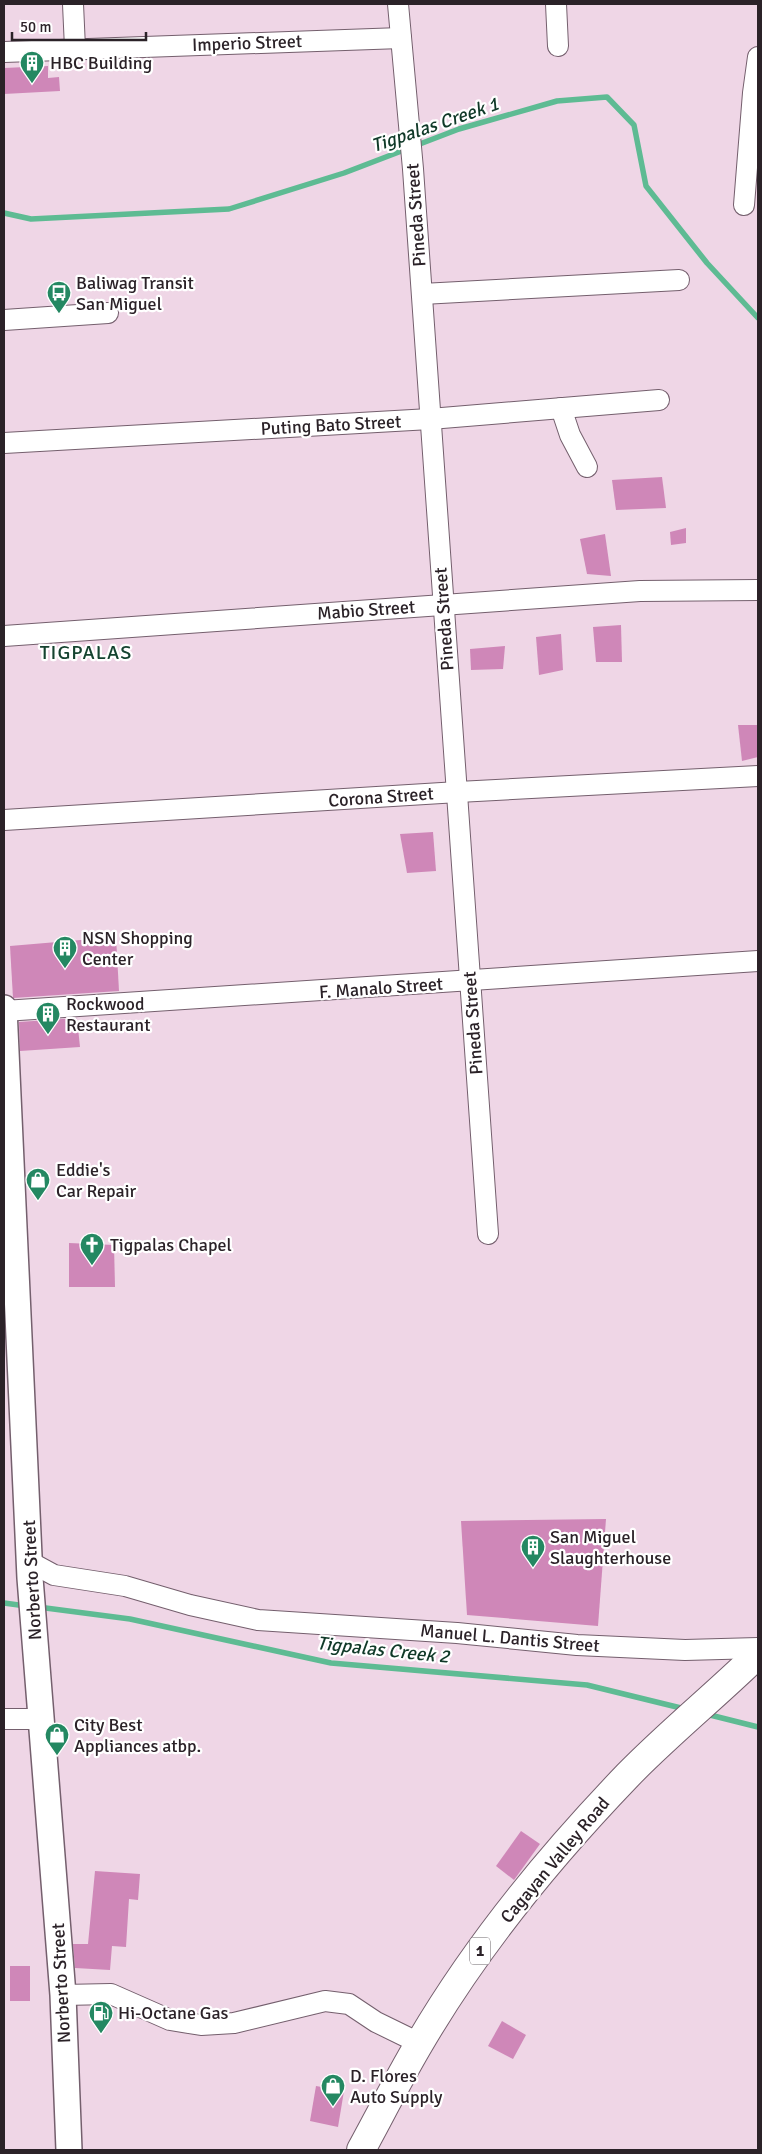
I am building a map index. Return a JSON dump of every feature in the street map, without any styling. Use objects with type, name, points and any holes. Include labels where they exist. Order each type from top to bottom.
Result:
[{"type":"highway","name":"Cagayan Valley Road","points":[[361,2150],[419,2043],[468,1968],[509,1912],[587,1820],[630,1774],[758,1654]]},
{"type":"main road","name":"Norberto Street","points":[[4,1010],[4,1050],[30,1570],[36,1656],[43,1718],[63,1995],[68,2150]]},
{"type":"street","points":[[72,4],[75,48]]},
{"type":"street","name":"Pineda Street","points":[[398,4],[413,169],[488,1234]]},
{"type":"street","points":[[556,4],[558,46]]},
{"type":"street","name":"Imperio Street","points":[[4,52],[401,38]]},
{"type":"street","points":[[744,205],[753,93],[758,57]]},
{"type":"street","points":[[422,294],[679,280]]},
{"type":"street","points":[[4,320],[108,313]]},
{"type":"street","name":"Puting Bato Street","points":[[4,443],[430,419],[659,400]]},
{"type":"street","points":[[561,408],[570,434],[587,467]]},
{"type":"street","name":"Mabio Street","points":[[4,636],[640,591],[758,590]]},
{"type":"street","name":"Corona Street","points":[[4,820],[458,792],[758,776]]},
{"type":"street","name":"F. Manalo Street","points":[[4,1010],[470,982],[758,962]]},
{"type":"street","name":"Manuel L. Dantis Street","points":[[30,1570],[125,1586],[190,1605],[258,1620],[457,1633],[577,1644],[685,1650],[758,1648]]},
{"type":"street","points":[[4,1719],[43,1718]]},
{"type":"street","points":[[63,1995],[110,1994],[170,2020],[201,2025],[234,2023],[325,2001],[349,2004],[376,2022],[419,2043]]},
{"type":"building","name":"HBC Building","points":[[48,66],[48,78],[59,77],[60,91],[4,94],[4,68]]},
{"type":"building","points":[[662,477],[666,508],[616,510],[612,480]]},
{"type":"building","points":[[686,528],[686,543],[671,545],[670,532]]},
{"type":"building","points":[[605,534],[611,576],[587,574],[580,539]]},
{"type":"building","points":[[621,625],[622,662],[596,662],[593,627]]},
{"type":"building","points":[[561,634],[563,670],[539,675],[536,637]]},
{"type":"building","points":[[505,646],[503,669],[471,670],[470,649]]},
{"type":"building","points":[[738,725],[758,725],[758,757],[742,761]]},
{"type":"building","points":[[433,832],[436,871],[407,873],[400,834]]},
{"type":"building","name":"NSN Shopping Center","points":[[116,937],[119,991],[13,998],[10,946]]},
{"type":"building","name":"Rockwood Restaurant","points":[[77,1018],[80,1047],[20,1051],[19,1022]]},
{"type":"building","name":"Tigpalas Chapel","points":[[69,1243],[114,1245],[115,1287],[69,1287]]},
{"type":"building","name":"San Miguel Slaughterhouse","points":[[606,1519],[598,1626],[467,1615],[461,1521]]},
{"type":"building","points":[[521,1831],[540,1844],[514,1880],[496,1866]]},
{"type":"building","points":[[95,1871],[140,1874],[138,1900],[129,1899],[126,1947],[112,1946],[110,1970],[75,1968],[73,1944],[88,1944]]},
{"type":"building","points":[[10,1966],[30,1966],[30,2001],[10,2001]]},
{"type":"building","points":[[502,2021],[526,2035],[513,2059],[488,2046]]},
{"type":"building","points":[[316,2086],[344,2091],[338,2127],[310,2121]]},
{"type":"waterway","name":"Tigpalas Creek 1","points":[[4,213],[31,219],[229,209],[344,173],[459,129],[557,101],[607,97],[634,125],[646,186],[707,263],[758,318]]},
{"type":"waterway","name":"Tigpalas Creek 2","points":[[4,1603],[26,1606]]},
{"type":"waterway","name":"Tigpalas Creek 2","points":[[38,1607],[130,1619],[331,1663],[587,1685],[685,1709]]},
{"type":"waterway","name":"Tigpalas Creek 2","points":[[706,1714],[758,1727]]},
{"type":"place","name":"HBC Building","points":[[32,84]]},
{"type":"place","name":"Baliwag Transit San Miguel","points":[[59,314]]},
{"type":"place","name":"NSN Shopping Center","points":[[65,969]]},
{"type":"place","name":"Rockwood Restaurant","points":[[48,1035]]},
{"type":"place","name":"Eddie's Car Repair","points":[[38,1201]]},
{"type":"place","name":"Tigpalas Chapel","points":[[92,1266]]},
{"type":"place","name":"San Miguel Slaughterhouse","points":[[533,1568]]},
{"type":"place","name":"City Best Appliances atbp.","points":[[57,1756]]},
{"type":"place","name":"Hi-Octane Gas","points":[[101,2034]]},
{"type":"place","name":"D. Flores Auto Supply","points":[[333,2107]]},
{"type":"district","name":"TIGPALAS","points":[[86,652]]}]
